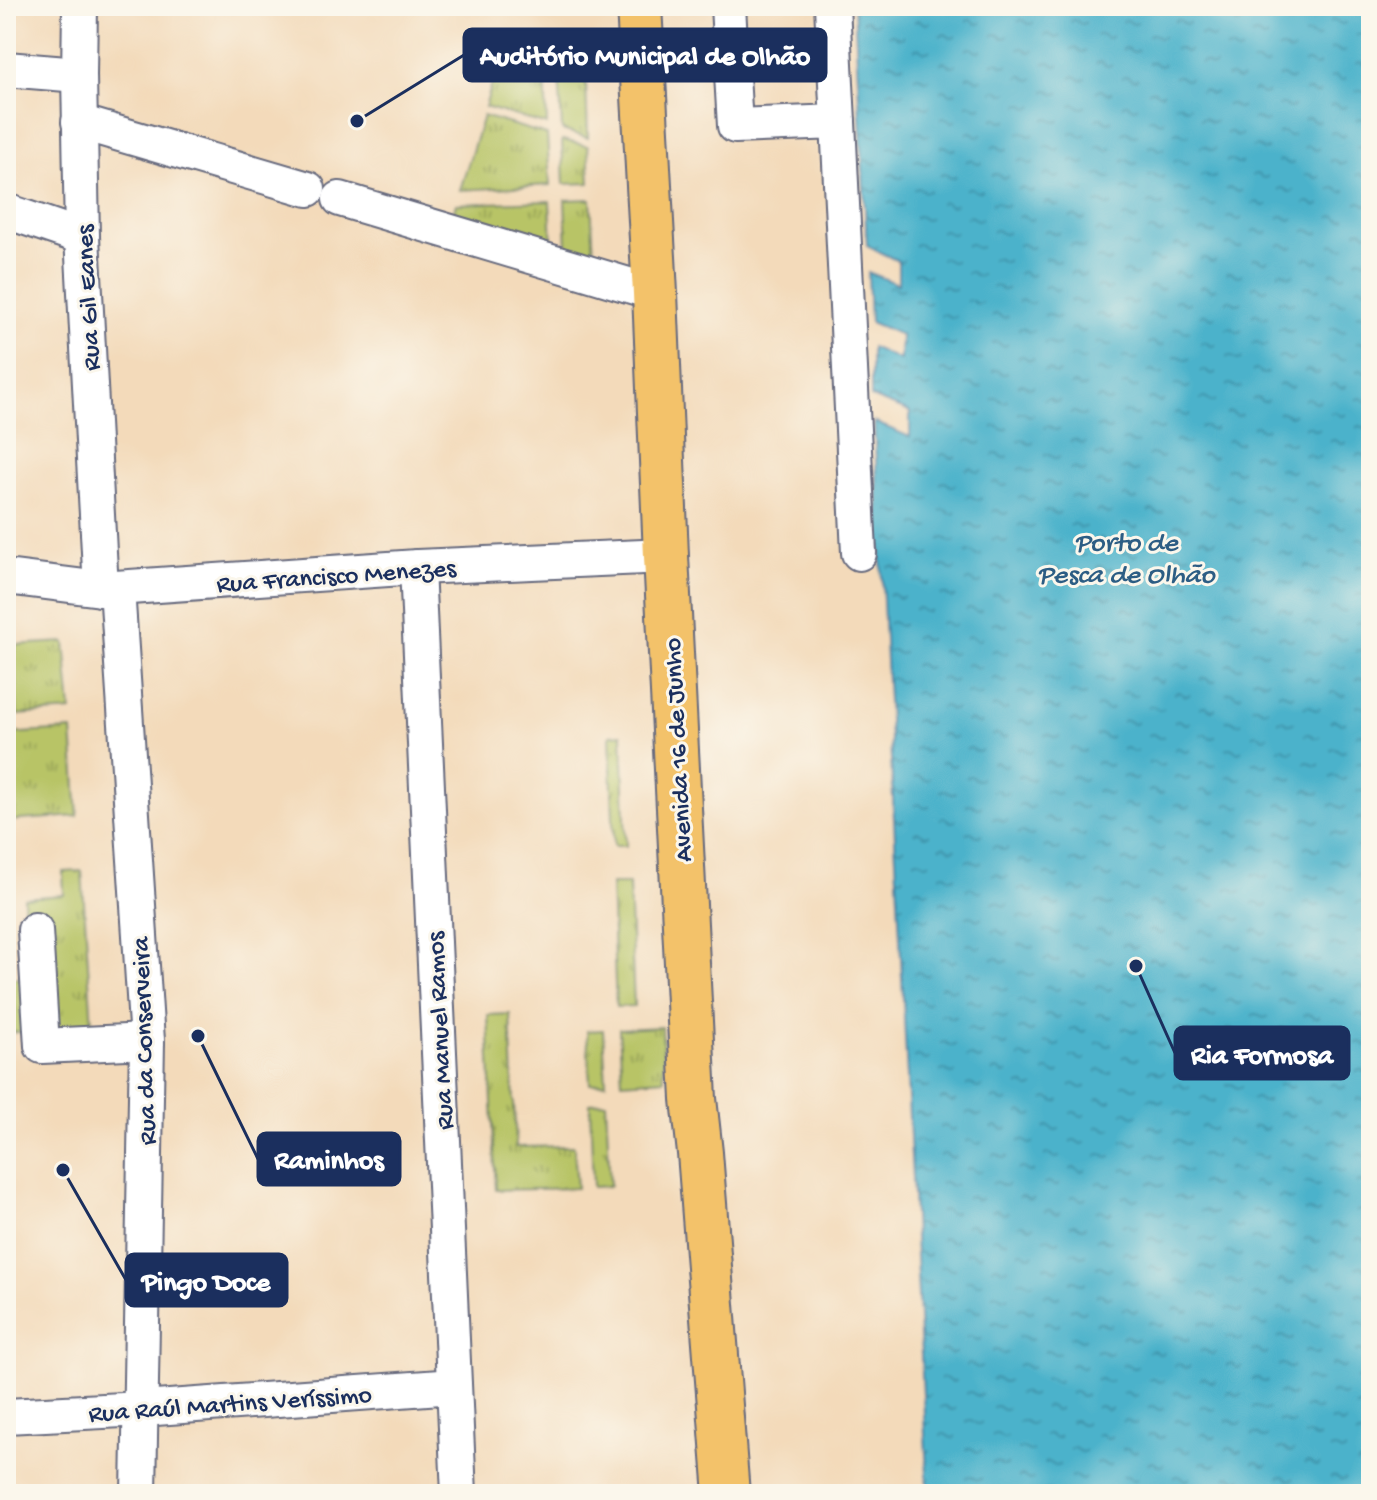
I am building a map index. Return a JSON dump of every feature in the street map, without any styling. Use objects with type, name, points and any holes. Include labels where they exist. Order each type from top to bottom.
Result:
[{"type":"main road","name":"Avenida 16 de Junho","points":[[637,6],[655,293],[694,1099],[727,1494]]},
{"type":"street","name":"Rua Gil Eanes","points":[[80,6],[82,237],[109,589]]},
{"type":"street","points":[[728,6],[735,126],[838,122]]},
{"type":"street","points":[[832,6],[859,553]]},
{"type":"street","points":[[6,69],[79,75]]},
{"type":"street","points":[[79,122],[308,189]]},
{"type":"street","points":[[340,199],[655,293]]},
{"type":"street","points":[[6,211],[82,237]]},
{"type":"street","name":"Rua Francisco Menezes","points":[[6,577],[109,589],[417,567],[666,556]]},
{"type":"street","name":"Rua Manuel Ramos","points":[[417,567],[459,1494]]},
{"type":"street","name":"Rua da Conserveira","points":[[109,589],[147,1041],[139,1494]]},
{"type":"street","points":[[35,930],[42,1046],[147,1041]]},
{"type":"street","name":"Rua Raúl Martins Veríssimo","points":[[6,1416],[454,1386]]},
{"type":"green space","points":[[507,34],[544,45],[547,125],[485,107]]},
{"type":"green space","points":[[558,49],[585,57],[588,138],[562,130]]},
{"type":"green space","points":[[483,116],[547,135],[550,185],[460,190]]},
{"type":"green space","points":[[562,140],[588,146],[590,183],[564,184]]},
{"type":"green space","points":[[591,199],[594,258],[567,249],[565,200]]},
{"type":"green space","points":[[550,201],[552,245],[452,216],[456,204]]},
{"type":"green space","points":[[65,642],[71,711],[17,715],[13,645]]},
{"type":"green space","points":[[72,730],[78,816],[6,821],[6,734]]},
{"type":"green space","points":[[622,734],[626,846],[614,846],[610,735]]},
{"type":"green space","points":[[82,871],[92,1026],[51,1029],[25,931],[24,898],[64,895],[63,872]]},
{"type":"green space","points":[[611,884],[629,884],[634,1006],[616,1007]]},
{"type":"green space","points":[[28,977],[31,1031],[6,1033],[6,979]]},
{"type":"green space","points":[[510,1014],[516,1147],[574,1146],[577,1188],[496,1190],[488,1015]]},
{"type":"green space","points":[[662,1027],[664,1079],[622,1082],[619,1029]]},
{"type":"green space","points":[[603,1030],[606,1083],[590,1084],[587,1031]]},
{"type":"green space","points":[[606,1102],[610,1186],[593,1187],[590,1103]]},
{"type":"water","name":"Porto de Pesca de Olhão","points":[[854,6],[1371,6],[1371,1494],[928,1494],[874,422],[910,437],[910,412],[871,397],[871,347],[900,360],[901,335],[870,322],[868,272],[898,284],[898,261],[867,246]]},
{"type":"place","name":"Auditório Municipal de Olhão","points":[[357,121]]},
{"type":"place","name":"Ria Formosa","points":[[1136,966]]},
{"type":"place","name":"Raminhos","points":[[198,1036]]},
{"type":"place","name":"Pingo Doce","points":[[63,1170]]}]
